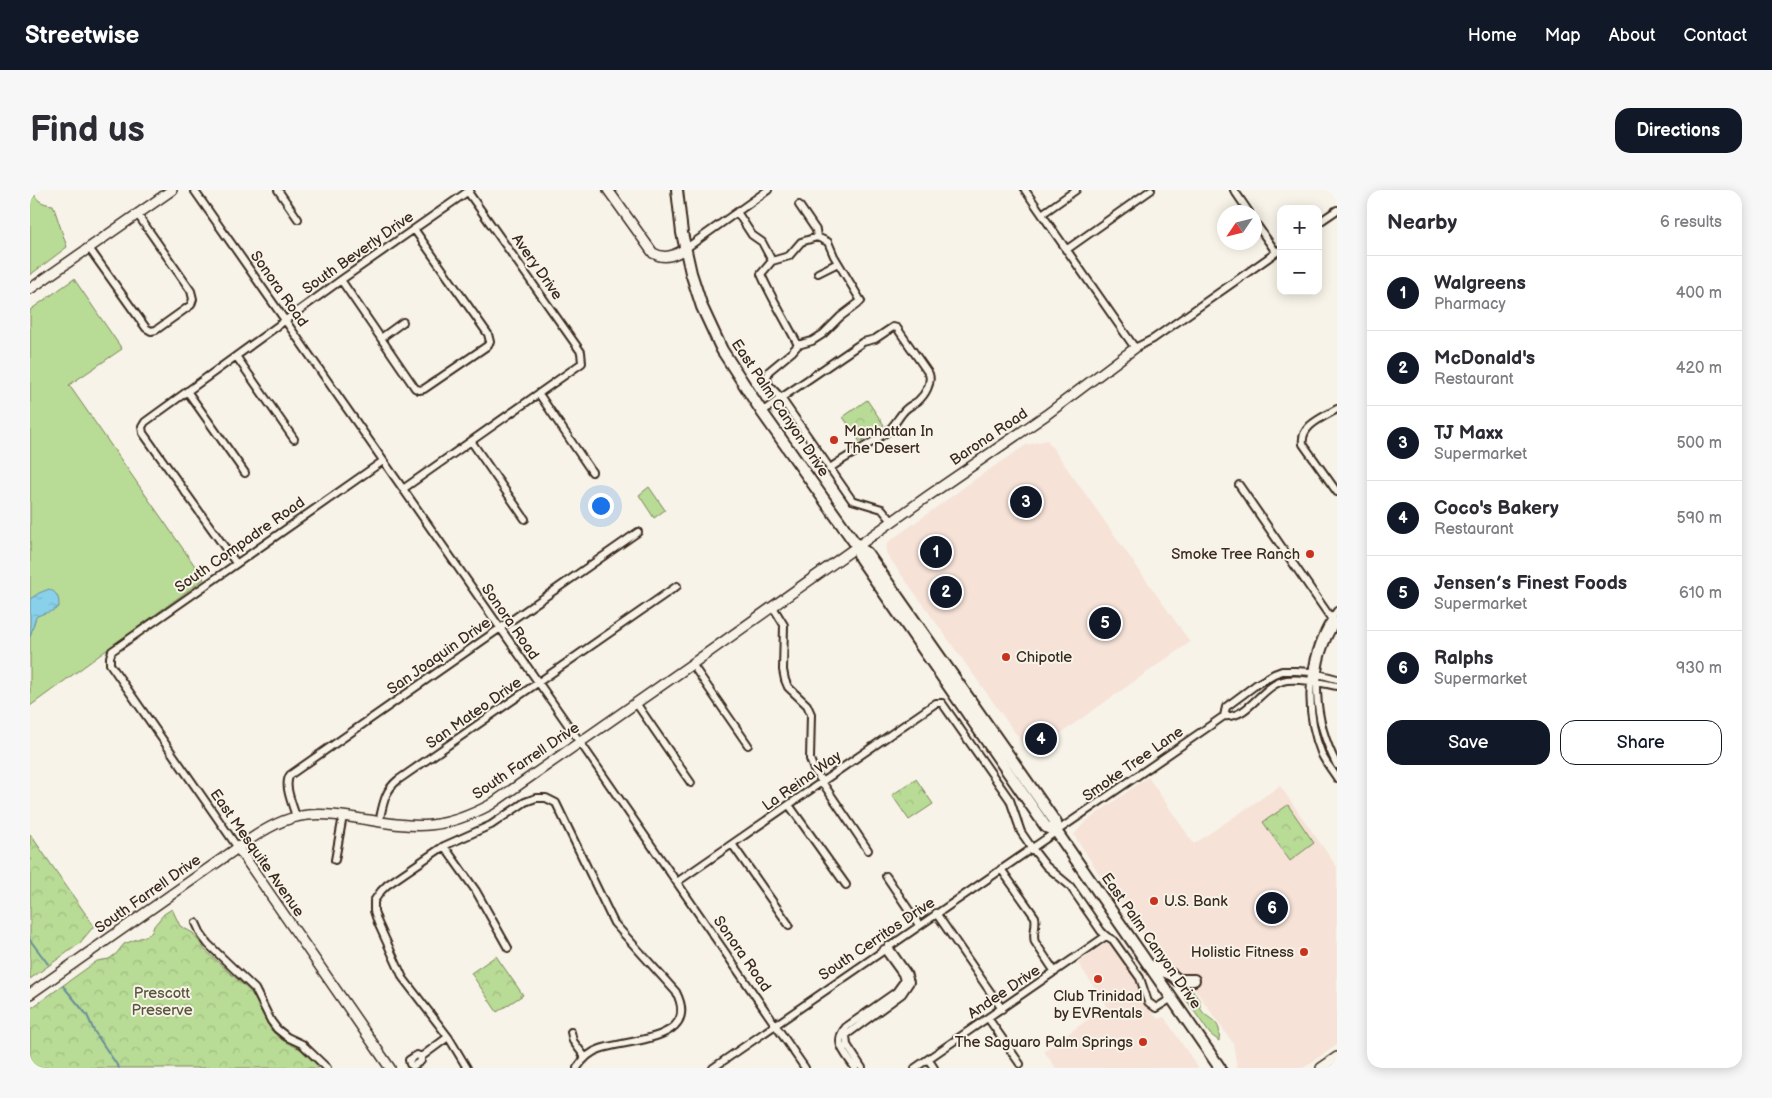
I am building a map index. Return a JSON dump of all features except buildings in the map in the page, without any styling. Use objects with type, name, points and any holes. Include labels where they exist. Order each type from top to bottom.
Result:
[{"type":"main road","name":"East Palm Canyon Drive","points":[[677,190],[685,249],[696,290],[711,327],[733,369],[857,546],[867,552],[1022,774],[1056,823],[1056,831],[1220,1068]]},
{"type":"main road","points":[[1149,965],[1172,975],[1178,980],[1194,980]]},
{"type":"street","points":[[30,289],[172,190]]},
{"type":"street","name":"Sonora Road","points":[[194,190],[580,742],[805,1068]]},
{"type":"street","points":[[278,190],[298,219]]},
{"type":"street","points":[[608,190],[653,252],[662,256],[673,256],[685,249],[767,190]]},
{"type":"street","points":[[1025,190],[1135,348],[1153,339],[1277,252]]},
{"type":"street","points":[[1042,214],[1076,190]]},
{"type":"street","points":[[1066,250],[1151,190]]},
{"type":"street","points":[[1234,190],[1244,205]]},
{"type":"street","name":"South Beverly Drive","points":[[236,564],[143,433],[142,427],[145,422],[341,280],[469,191]]},
{"type":"street","name":"Avery Drive","points":[[469,191],[581,352],[582,363],[538,394]]},
{"type":"street","points":[[799,205],[816,230],[817,237]]},
{"type":"street","points":[[1322,220],[1337,210]]},
{"type":"street","points":[[737,212],[752,234],[762,242],[772,261]]},
{"type":"street","points":[[89,248],[146,328],[151,331],[156,330],[191,305],[194,299],[191,291],[138,215]]},
{"type":"street","points":[[341,280],[415,388],[424,389],[487,346],[490,342],[488,334],[414,229]]},
{"type":"street","points":[[1262,231],[1277,250]]},
{"type":"street","points":[[798,345],[786,320],[770,294],[762,274],[772,261],[789,256],[801,242],[817,237],[828,242],[838,263],[861,301],[840,317],[824,334],[812,341],[798,345],[769,371],[767,378],[769,385],[781,398],[852,500],[882,509],[892,521]]},
{"type":"street","points":[[818,273],[838,263]]},
{"type":"street","points":[[381,338],[403,322]]},
{"type":"street","points":[[762,412],[863,342],[875,339],[893,327],[897,328],[929,374],[930,383],[919,400],[908,408],[888,431],[859,451],[843,458],[829,469]]},
{"type":"street","name":"Barona Road","points":[[857,546],[1046,415],[1135,348]]},
{"type":"street","points":[[236,356],[294,440]]},
{"type":"street","points":[[187,391],[245,473]]},
{"type":"street","points":[[403,489],[538,394],[592,472]]},
{"type":"street","points":[[1337,409],[1316,421],[1306,430],[1302,440],[1337,492]]},
{"type":"street","points":[[471,441],[525,519]]},
{"type":"street","name":"South Compadre Road","points":[[112,651],[383,461]]},
{"type":"street","points":[[1240,486],[1334,621]]},
{"type":"street","name":"San Joaquin Drive","points":[[296,817],[287,785],[287,779],[290,775],[638,532]]},
{"type":"street","name":"South Farrell Drive","points":[[30,994],[265,829],[296,817],[307,815],[343,816],[408,826],[430,826],[464,818],[490,805],[857,546]]},
{"type":"street","name":"San Mateo Drive","points":[[379,822],[385,795],[392,786],[676,586]]},
{"type":"street","points":[[773,606],[784,625],[783,670],[785,680],[788,687],[808,705],[811,714],[810,759],[814,770],[868,850]]},
{"type":"street","points":[[1336,771],[1323,757],[1312,719],[1315,673],[1337,611]]},
{"type":"street","name":"East Mesquite Avenue","points":[[112,651],[110,664],[390,1068]]},
{"type":"street","points":[[692,664],[748,745]]},
{"type":"street","name":"Smoke Tree Lane","points":[[1224,716],[1226,707],[1266,678],[1282,671],[1315,673],[1337,679]]},
{"type":"street","name":"Smoke Tree Lane","points":[[1056,831],[1224,716],[1232,717],[1243,711],[1278,682],[1286,680],[1337,686]]},
{"type":"street","points":[[1248,690],[1256,699]]},
{"type":"street","points":[[636,703],[691,783]]},
{"type":"street","name":"La Reina Way","points":[[677,882],[936,703],[942,703],[1010,800],[1021,832],[1032,848]]},
{"type":"street","points":[[467,1068],[448,1037],[403,978],[378,923],[374,911],[374,901],[387,885],[444,846],[491,825],[525,802],[536,798],[546,798],[556,803],[614,923],[676,992],[682,1002],[682,1012],[679,1021],[667,1033],[599,1049],[585,1057],[577,1068]]},
{"type":"street","points":[[789,805],[846,885]]},
{"type":"street","points":[[335,860],[343,816]]},
{"type":"street","name":"South Cerritos Drive","points":[[712,1068],[1056,831]]},
{"type":"street","points":[[732,844],[789,925]]},
{"type":"street","points":[[444,846],[476,891],[508,948]]},
{"type":"street","points":[[1032,848],[1046,866],[1070,886],[1106,936],[1114,940],[1140,978],[1148,1002],[1154,1008],[1172,998]]},
{"type":"street","points":[[1001,869],[1035,917],[1037,923],[1035,942],[1055,972]]},
{"type":"street","points":[[886,876],[919,925]]},
{"type":"street","points":[[936,913],[1002,1009]]},
{"type":"street","points":[[196,923],[208,944],[255,989],[277,1029],[287,1037],[302,1044],[327,1068]]},
{"type":"street","name":"Andee Drive","points":[[915,1068],[1106,936]]},
{"type":"street","points":[[855,1068],[842,1048],[840,1042],[842,1032],[846,1027],[896,992],[904,982],[902,974],[886,947]]},
{"type":"street","points":[[862,1068],[846,1045],[846,1035],[902,994],[910,982],[908,972],[886,947]]},
{"type":"street","points":[[988,1018],[1020,1064]]},
{"type":"street","points":[[571,1032],[573,1041],[585,1057]]},
{"type":"street","points":[[407,1066],[412,1057],[417,1055],[421,1057],[448,1037]]},
{"type":"street","points":[[1321,1068],[1337,1057]]},
{"type":"street","points":[[928,1059],[934,1068]]},
{"type":"shaded area","points":[[1047,440],[1190,642],[1037,750],[1029,752],[886,553],[887,543],[977,478],[1026,445]]},
{"type":"shaded area","points":[[1148,777],[1194,844],[1280,786],[1337,867],[1337,1045],[1303,1068],[1237,1068],[1233,1043],[1184,974],[1177,974],[1165,959],[1157,953],[1102,878],[1074,835],[1084,823]]},
{"type":"shaded area","points":[[1106,943],[1112,945],[1137,981],[1146,1006],[1158,1019],[1164,1017],[1198,1068],[1056,1068],[1044,1051],[1107,1006],[1078,963]]},
{"type":"green space","points":[[30,190],[33,190],[40,201],[53,205],[67,247],[30,275]]},
{"type":"green space","points":[[74,279],[122,349],[69,385],[204,579],[30,706],[30,310]]},
{"type":"green space","points":[[867,400],[884,425],[860,442],[843,417]]},
{"type":"green space","points":[[649,487],[665,510],[654,518],[639,495]]},
{"type":"green space","points":[[916,779],[933,804],[909,820],[892,795]]},
{"type":"green space","points":[[1288,805],[1314,843],[1290,861],[1263,822]]},
{"type":"green space","points":[[30,834],[94,926],[79,944],[30,979]]},
{"type":"green space","name":"Prescott Preserve","points":[[172,909],[180,926],[193,933],[205,950],[253,994],[271,1030],[282,1040],[300,1049],[319,1068],[30,1068],[30,1009],[97,961],[109,959],[124,944],[148,935],[164,914]]},
{"type":"green space","points":[[496,956],[523,995],[497,1012],[471,973]]},
{"type":"green space","points":[[1191,989],[1200,1001],[1200,1006],[1204,1013],[1217,1025],[1219,1041],[1210,1034],[1185,998],[1184,994]]},
{"type":"water","points":[[49,589],[57,596],[59,607],[36,617],[30,637],[30,599]]},
{"type":"waterway","points":[[30,940],[48,964]]},
{"type":"waterway","points":[[63,986],[87,1015],[94,1031],[119,1068]]},
{"type":"place","name":"Manhattan In The Desert","points":[[834,440]]},
{"type":"place","name":"TJ Maxx","points":[[1026,502]]},
{"type":"place","name":"Walgreens","points":[[936,552]]},
{"type":"place","name":"Smoke Tree Ranch","points":[[1310,554]]},
{"type":"place","name":"McDonald's","points":[[946,592]]},
{"type":"place","name":"Jensen’s Finest Foods","points":[[1105,623]]},
{"type":"place","name":"Chipotle","points":[[1006,657]]},
{"type":"place","name":"Coco's Bakery","points":[[1041,739]]},
{"type":"place","name":"U.S. Bank","points":[[1154,901]]},
{"type":"place","name":"Ralphs","points":[[1272,908]]},
{"type":"place","name":"Holistic Fitness","points":[[1304,952]]},
{"type":"place","name":"Club Trinidad by EVRentals","points":[[1098,979]]},
{"type":"place","name":"The Saguaro Palm Springs","points":[[1143,1042]]}]
